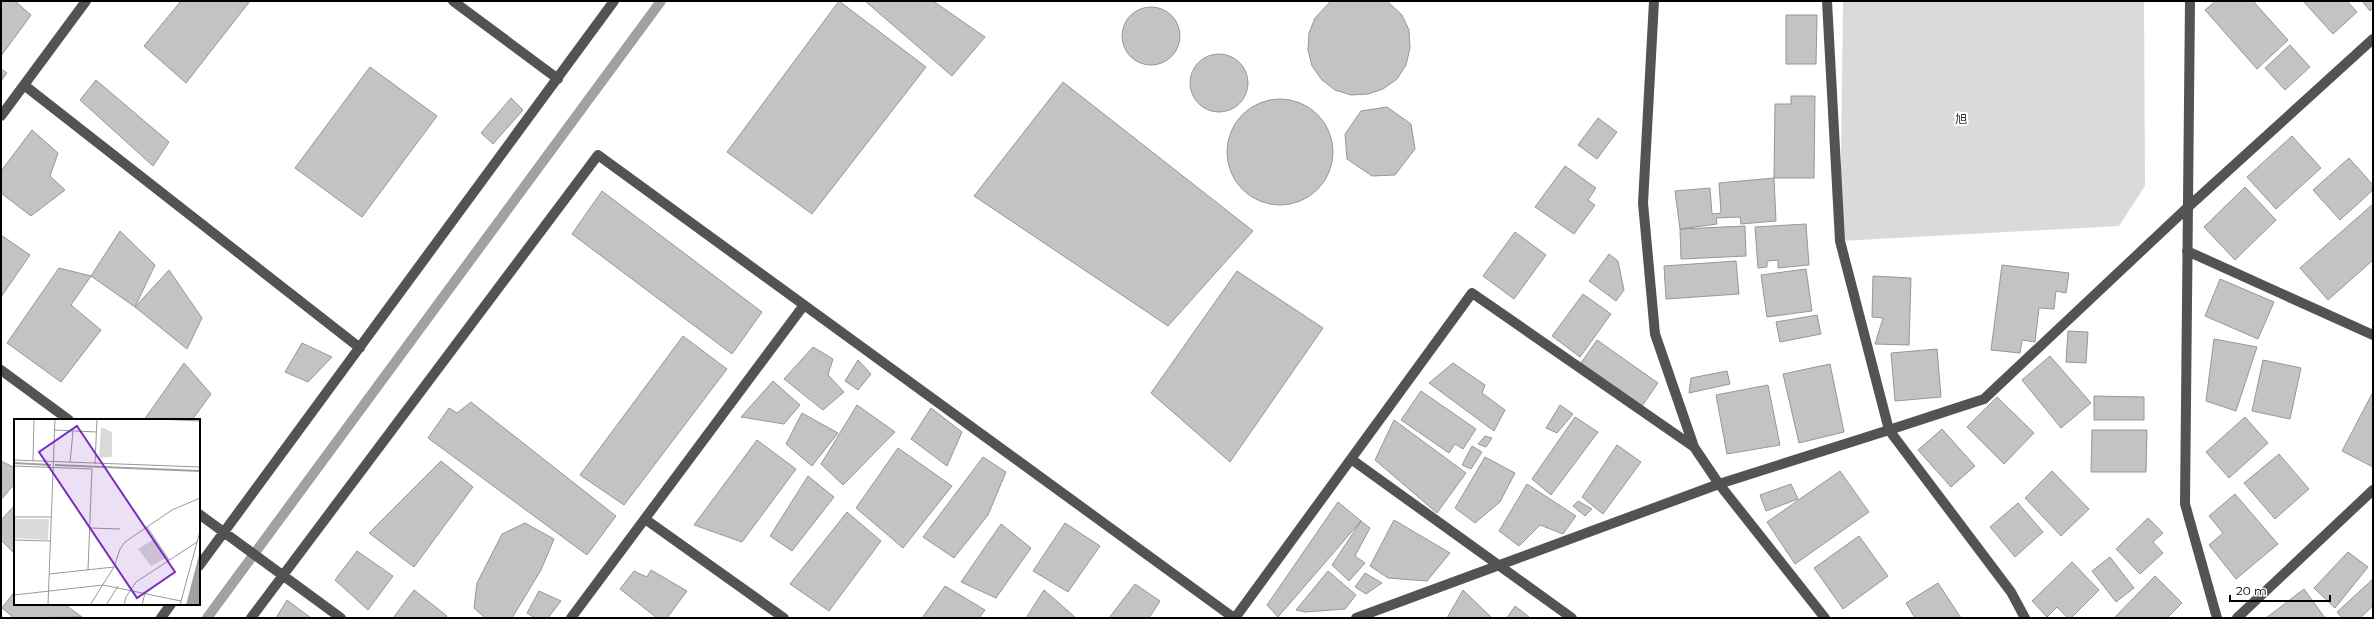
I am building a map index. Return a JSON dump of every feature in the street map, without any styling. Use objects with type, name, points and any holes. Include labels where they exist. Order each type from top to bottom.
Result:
[{"type":"street","points":[[1,116],[86,1]]},
{"type":"street","points":[[453,1],[558,79]]},
{"type":"street","points":[[200,565],[614,1]]},
{"type":"street","points":[[1654,1],[1642,203],[1655,334],[1694,447],[1719,484],[1825,618]]},
{"type":"street","points":[[1827,1],[1840,241],[1889,430],[2011,592],[2025,618]]},
{"type":"street","points":[[2190,1],[2185,504],[2217,618]]},
{"type":"street","points":[[1356,618],[1719,484],[1984,399],[2187,208],[2373,40]]},
{"type":"street","points":[[24,85],[360,348]]},
{"type":"street","points":[[251,618],[598,155],[1235,618],[1472,293],[1694,447]]},
{"type":"street","points":[[2187,251],[2373,335]]},
{"type":"street","points":[[571,618],[804,305]]},
{"type":"street","points":[[1,370],[69,419]]},
{"type":"street","points":[[1351,459],[1572,618]]},
{"type":"street","points":[[2237,618],[2373,490]]},
{"type":"street","points":[[200,515],[341,618]]},
{"type":"street","points":[[645,519],[784,618]]},
{"type":"street","points":[[161,618],[170,605]]},
{"type":"green space","name":"旭","points":[[1843,1],[2144,1],[2145,186],[2119,226],[1840,241]]},
{"type":"building","points":[[1,1],[15,1],[31,15],[1,56]]},
{"type":"building","points":[[181,1],[250,1],[186,83],[144,46]]},
{"type":"building","points":[[839,1],[926,67],[812,214],[727,152]]},
{"type":"building","points":[[865,1],[933,1],[985,37],[952,76]]},
{"type":"building","points":[[1331,1],[1387,1],[1402,15],[1409,30],[1410,48],[1406,65],[1397,79],[1383,89],[1368,94],[1351,95],[1335,90],[1322,80],[1312,66],[1308,50],[1309,33],[1315,18]]},
{"type":"building","points":[[2216,1],[2253,1],[2288,40],[2257,69],[2205,10]]},
{"type":"building","points":[[2303,1],[2347,1],[2357,12],[2333,34]]},
{"type":"building","points":[[2362,1],[2373,1],[2373,8],[2370,11]]},
{"type":"building","points":[[1151,7],[1162,9],[1175,20],[1178,25],[1180,36],[1178,47],[1167,60],[1162,63],[1151,65],[1140,63],[1127,52],[1124,47],[1122,36],[1124,25],[1135,12],[1140,9]]},
{"type":"building","points":[[1786,15],[1817,15],[1816,64],[1786,64]]},
{"type":"building","points":[[2290,45],[2310,67],[2285,90],[2265,68]]},
{"type":"building","points":[[1213,54],[1225,54],[1240,62],[1248,77],[1248,89],[1240,104],[1225,112],[1213,112],[1198,104],[1190,89],[1190,77],[1198,62]]},
{"type":"building","points":[[370,67],[437,116],[362,217],[295,168]]},
{"type":"building","points":[[1,69],[7,73],[1,81]]},
{"type":"building","points":[[96,80],[169,142],[153,166],[80,100]]},
{"type":"building","points":[[1063,82],[1253,231],[1168,326],[974,196]]},
{"type":"building","points":[[1791,96],[1815,96],[1814,178],[1774,178],[1775,104],[1791,104]]},
{"type":"building","points":[[511,98],[523,110],[493,144],[481,133]]},
{"type":"building","points":[[1280,99],[1300,103],[1318,114],[1329,132],[1333,152],[1329,172],[1318,190],[1300,201],[1280,205],[1260,201],[1242,190],[1231,172],[1227,152],[1231,132],[1242,114],[1260,103]]},
{"type":"building","points":[[1387,107],[1411,124],[1415,149],[1395,175],[1372,176],[1347,159],[1345,134],[1361,111]]},
{"type":"building","points":[[1598,118],[1617,132],[1597,159],[1578,145]]},
{"type":"building","points":[[32,130],[58,153],[50,176],[65,190],[31,216],[1,193],[1,171]]},
{"type":"building","points":[[2292,136],[2321,168],[2276,209],[2247,177]]},
{"type":"building","points":[[2349,158],[2373,185],[2373,190],[2340,220],[2313,190]]},
{"type":"building","points":[[1565,166],[1596,188],[1588,200],[1595,205],[1574,234],[1535,207]]},
{"type":"building","points":[[1774,178],[1776,221],[1741,224],[1740,217],[1716,218],[1717,224],[1680,229],[1675,191],[1710,188],[1712,214],[1721,213],[1719,183]]},
{"type":"building","points":[[2245,187],[2276,220],[2235,260],[2204,227]]},
{"type":"building","points":[[602,191],[762,312],[732,354],[572,234]]},
{"type":"building","points":[[2373,204],[2373,260],[2328,300],[2300,268]]},
{"type":"building","points":[[1806,224],[1809,265],[1778,268],[1778,260],[1767,261],[1767,267],[1758,268],[1755,227]]},
{"type":"building","points":[[1745,226],[1746,256],[1681,259],[1680,229]]},
{"type":"building","points":[[120,231],[155,265],[135,307],[91,276]]},
{"type":"building","points":[[1515,232],[1546,255],[1514,299],[1483,276]]},
{"type":"building","points":[[1,235],[30,255],[1,297]]},
{"type":"building","points":[[1609,254],[1618,261],[1624,290],[1616,301],[1589,281]]},
{"type":"building","points":[[1736,261],[1739,294],[1666,299],[1664,266]]},
{"type":"building","points":[[2002,265],[2069,273],[2066,293],[2056,291],[2054,309],[2039,308],[2035,342],[2022,340],[2020,353],[1991,350]]},
{"type":"building","points":[[59,268],[91,276],[71,305],[101,330],[61,382],[7,343]]},
{"type":"building","points":[[1806,269],[1812,311],[1767,317],[1761,275]]},
{"type":"building","points":[[169,270],[202,318],[187,349],[135,307]]},
{"type":"building","points":[[1237,271],[1323,328],[1230,462],[1151,393]]},
{"type":"building","points":[[1873,276],[1911,278],[1909,345],[1875,344],[1883,318],[1872,317]]},
{"type":"building","points":[[2220,279],[2274,302],[2258,339],[2205,316]]},
{"type":"building","points":[[1583,294],[1611,314],[1580,357],[1552,336]]},
{"type":"building","points":[[1817,315],[1821,334],[1780,342],[1776,322]]},
{"type":"building","points":[[2068,331],[2088,332],[2086,363],[2066,362]]},
{"type":"building","points":[[683,336],[727,369],[624,505],[580,475]]},
{"type":"building","points":[[2214,339],[2257,347],[2236,411],[2206,401]]},
{"type":"building","points":[[1597,340],[1658,383],[1642,406],[1581,363]]},
{"type":"building","points":[[302,343],[332,357],[308,382],[285,372]]},
{"type":"building","points":[[813,347],[833,359],[828,375],[844,392],[823,410],[784,379]]},
{"type":"building","points":[[1937,349],[1941,397],[1895,401],[1891,353]]},
{"type":"building","points":[[2050,356],[2091,403],[2061,428],[2022,380]]},
{"type":"building","points":[[858,360],[871,374],[858,390],[845,381]]},
{"type":"building","points":[[2263,360],[2301,368],[2290,419],[2252,411]]},
{"type":"building","points":[[184,363],[211,394],[193,419],[145,419]]},
{"type":"building","points":[[1453,363],[1485,385],[1482,393],[1505,410],[1494,431],[1429,383]]},
{"type":"building","points":[[1830,364],[1844,432],[1799,443],[1783,374]]},
{"type":"building","points":[[1727,371],[1730,384],[1689,393],[1691,378]]},
{"type":"building","points":[[773,381],[800,405],[784,424],[741,417]]},
{"type":"building","points":[[1768,385],[1780,445],[1727,454],[1716,395]]},
{"type":"building","points":[[1421,391],[1476,429],[1463,449],[1455,444],[1449,453],[1401,420]]},
{"type":"building","points":[[2373,392],[2373,467],[2342,451]]},
{"type":"building","points":[[2094,396],[2144,397],[2144,420],[2094,420]]},
{"type":"building","points":[[1997,397],[2034,433],[2004,464],[1967,427]]},
{"type":"building","points":[[471,402],[616,516],[587,555],[428,438],[449,408],[457,413]]},
{"type":"building","points":[[857,405],[895,432],[843,485],[821,464]]},
{"type":"building","points":[[1560,405],[1573,414],[1557,433],[1546,428]]},
{"type":"building","points":[[931,408],[962,432],[947,466],[911,439]]},
{"type":"building","points":[[802,413],[838,433],[812,466],[786,444]]},
{"type":"building","points":[[1575,417],[1598,432],[1551,495],[1532,479]]},
{"type":"building","points":[[2245,417],[2268,443],[2229,478],[2206,452]]},
{"type":"building","points":[[1394,420],[1466,473],[1437,513],[1375,460]]},
{"type":"building","points":[[1942,429],[1975,466],[1951,487],[1918,450]]},
{"type":"building","points":[[2092,430],[2147,430],[2146,472],[2091,472]]},
{"type":"building","points":[[1485,436],[1492,438],[1486,447],[1478,444]]},
{"type":"building","points":[[757,440],[796,469],[742,542],[694,525]]},
{"type":"building","points":[[1617,445],[1641,462],[1603,514],[1582,497]]},
{"type":"building","points":[[1472,446],[1482,452],[1471,469],[1462,465]]},
{"type":"building","points":[[898,448],[952,486],[903,548],[856,508]]},
{"type":"building","points":[[2279,454],[2309,489],[2275,519],[2244,483]]},
{"type":"building","points":[[983,457],[1006,472],[988,515],[954,558],[923,537]]},
{"type":"building","points":[[1485,457],[1515,473],[1500,502],[1475,523],[1455,508]]},
{"type":"building","points":[[1,461],[14,468],[14,484],[1,500]]},
{"type":"building","points":[[441,461],[473,487],[414,567],[369,533]]},
{"type":"building","points":[[1840,471],[1869,512],[1795,564],[1767,522]]},
{"type":"building","points":[[2052,471],[2089,509],[2061,536],[2025,498]]},
{"type":"building","points":[[808,476],[834,497],[792,551],[770,536]]},
{"type":"building","points":[[1527,484],[1576,516],[1563,534],[1540,525],[1519,546],[1499,531]]},
{"type":"building","points":[[1791,484],[1798,499],[1766,511],[1760,495]]},
{"type":"building","points":[[2235,494],[2278,544],[2236,579],[2209,545],[2223,533],[2209,516]]},
{"type":"building","points":[[1578,501],[1592,509],[1585,516],[1573,506]]},
{"type":"building","points":[[1338,502],[1361,521],[1278,617],[1267,605]]},
{"type":"building","points":[[2018,503],[2043,532],[2015,557],[1990,527]]},
{"type":"building","points":[[14,506],[14,553],[1,540],[1,520]]},
{"type":"building","points":[[847,512],[881,541],[829,611],[790,584]]},
{"type":"building","points":[[2148,518],[2163,533],[2153,542],[2163,553],[2140,574],[2116,549]]},
{"type":"building","points":[[1394,520],[1450,553],[1427,581],[1388,578],[1370,566]]},
{"type":"building","points":[[1361,521],[1370,528],[1355,556],[1365,563],[1349,581],[1332,565]]},
{"type":"building","points":[[525,523],[554,539],[541,570],[512,618],[485,618],[474,608],[477,583],[502,534]]},
{"type":"building","points":[[1065,523],[1100,546],[1068,592],[1033,571]]},
{"type":"building","points":[[1001,524],[1031,548],[996,598],[961,582]]},
{"type":"building","points":[[1859,536],[1888,576],[1843,609],[1814,568]]},
{"type":"building","points":[[357,551],[393,576],[368,610],[335,580]]},
{"type":"building","points":[[2348,552],[2368,567],[2335,608],[2314,588]]},
{"type":"building","points":[[2110,557],[2134,588],[2116,602],[2092,571]]},
{"type":"building","points":[[2072,562],[2099,590],[2071,618],[2068,618],[2057,607],[2047,617],[2032,601]]},
{"type":"building","points":[[651,570],[687,591],[667,618],[657,618],[620,589],[634,571],[647,577]]},
{"type":"building","points":[[1328,571],[1356,595],[1345,609],[1305,612],[1296,610]]},
{"type":"building","points":[[1365,573],[1382,583],[1366,594],[1355,587]]},
{"type":"building","points":[[2155,576],[2182,603],[2167,618],[2114,618]]},
{"type":"building","points":[[2373,579],[2373,606],[2360,618],[2342,618],[2337,612]]},
{"type":"building","points":[[1938,583],[1961,618],[1915,618],[1906,603]]},
{"type":"building","points":[[1135,584],[1160,601],[1149,618],[1109,618]]},
{"type":"building","points":[[945,586],[985,610],[979,618],[922,618]]},
{"type":"building","points":[[2304,589],[2325,618],[2266,618]]},
{"type":"building","points":[[414,590],[447,616],[445,618],[393,618]]},
{"type":"building","points":[[1044,590],[1076,618],[1026,618]]},
{"type":"building","points":[[1463,590],[1492,618],[1447,618]]},
{"type":"building","points":[[539,591],[561,601],[548,618],[535,618],[527,613]]},
{"type":"building","points":[[14,592],[14,605],[65,605],[82,617],[14,618],[2,608]]},
{"type":"building","points":[[287,600],[311,618],[276,618]]},
{"type":"building","points":[[1515,606],[1529,617],[1529,618],[1507,618]]},
{"type":"waterway","points":[[207,618],[661,1]]}]
